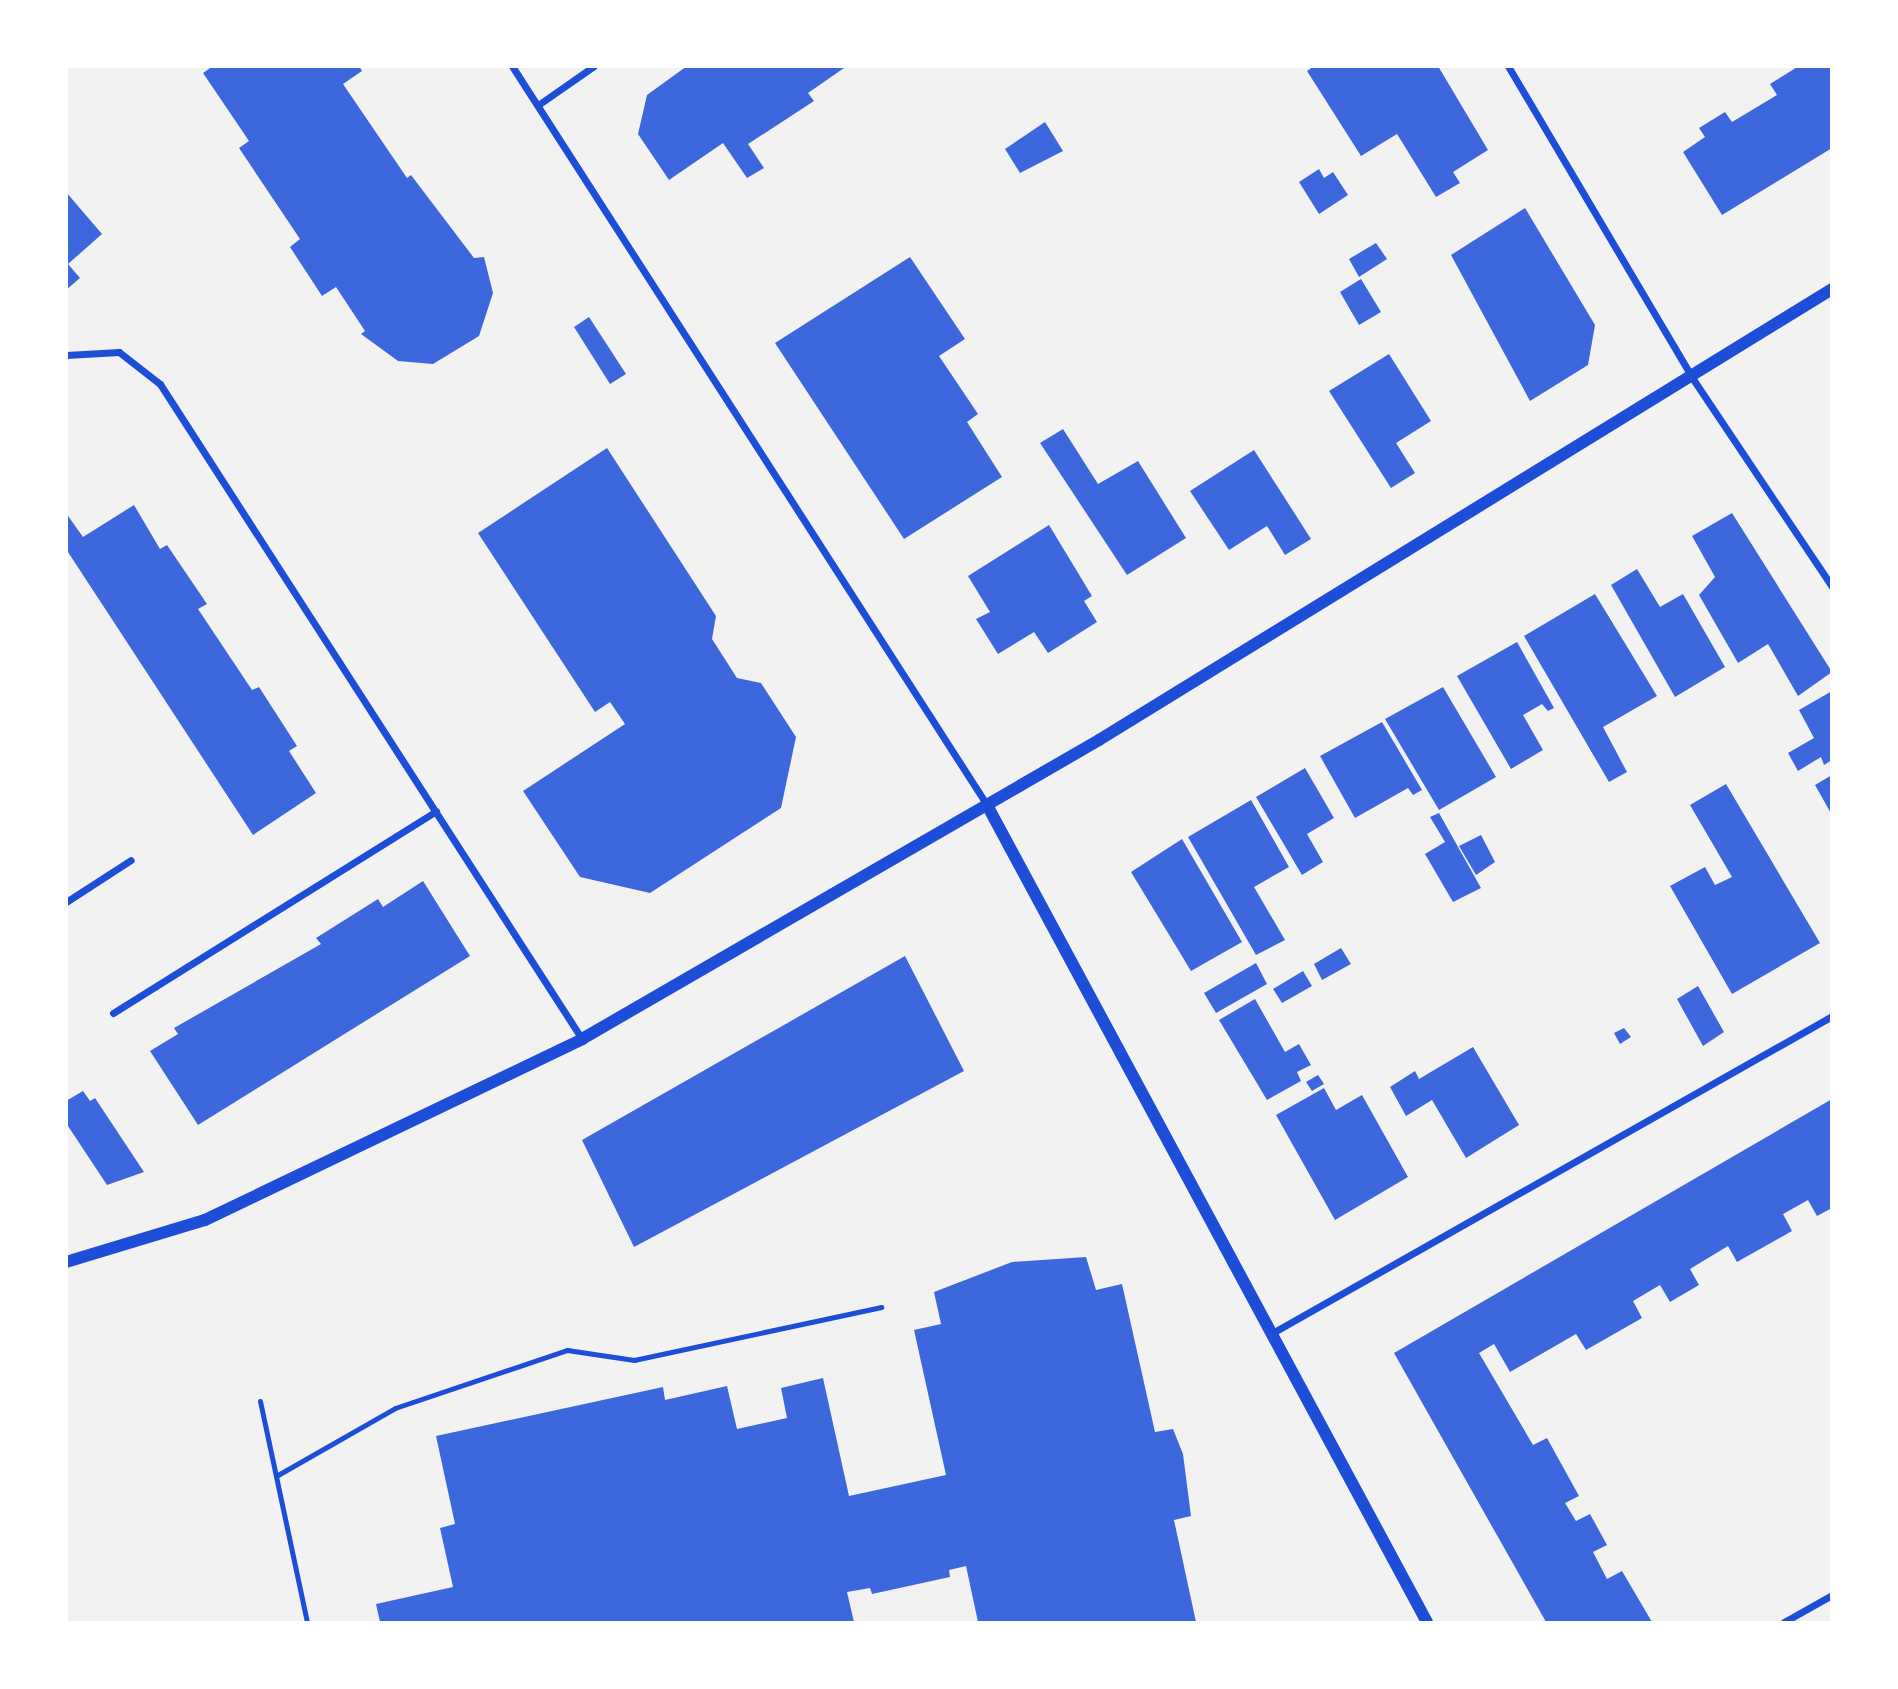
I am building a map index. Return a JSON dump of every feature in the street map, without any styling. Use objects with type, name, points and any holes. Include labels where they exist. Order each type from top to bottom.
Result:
[{"type":"street","points":[[512,66],[987,805],[1274,1332],[1427,1622]]},
{"type":"street","points":[[538,105],[594,66]]},
{"type":"street","points":[[1508,66],[1691,376],[1832,587]]},
{"type":"street","points":[[66,1262],[205,1220],[582,1039],[987,805],[1832,289]]},
{"type":"street","points":[[66,355],[119,352],[160,384],[582,1039]]},
{"type":"street","points":[[113,1013],[436,811]]},
{"type":"street","points":[[66,902],[131,859]]},
{"type":"street","points":[[1274,1332],[1832,1016]]},
{"type":"street","points":[[1784,1622],[1832,1595]]},
{"type":"lane","points":[[276,1476],[395,1408],[567,1350],[634,1360],[881,1307]]},
{"type":"lane","points":[[260,1401],[307,1622]]},
{"type":"building","points":[[213,66],[359,66],[362,71],[343,84],[407,178],[411,175],[474,258],[484,257],[493,293],[479,336],[433,364],[398,361],[361,334],[365,331],[336,287],[322,296],[290,247],[300,239],[239,148],[249,141],[203,73]]},
{"type":"building","points":[[687,66],[847,66],[808,93],[814,101],[748,144],[764,168],[747,178],[723,143],[669,180],[638,134],[647,95]]},
{"type":"building","points":[[1314,66],[1438,66],[1488,150],[1453,172],[1460,183],[1436,197],[1397,134],[1361,156],[1307,71]]},
{"type":"building","points":[[1799,66],[1832,66],[1832,148],[1722,215],[1683,152],[1705,137],[1699,128],[1725,112],[1732,122],[1777,95],[1770,84]]},
{"type":"building","points":[[1045,122],[1063,151],[1020,173],[1005,149]]},
{"type":"building","points":[[1319,169],[1324,178],[1333,172],[1348,195],[1319,214],[1299,182]]},
{"type":"building","points":[[66,192],[102,234],[68,264],[80,278],[66,290]]},
{"type":"building","points":[[1525,208],[1595,325],[1588,365],[1530,401],[1451,255]]},
{"type":"building","points":[[1376,243],[1387,259],[1359,277],[1349,259]]},
{"type":"building","points":[[910,257],[965,339],[939,356],[978,414],[967,422],[1002,477],[904,539],[775,343]]},
{"type":"building","points":[[1361,279],[1381,312],[1359,325],[1340,292]]},
{"type":"building","points":[[589,317],[626,374],[610,384],[574,327]]},
{"type":"building","points":[[1389,354],[1431,421],[1396,443],[1415,473],[1391,488],[1329,391]]},
{"type":"building","points":[[1063,429],[1098,484],[1138,461],[1186,538],[1127,575],[1040,443]]},
{"type":"building","points":[[607,448],[716,616],[712,639],[737,678],[761,683],[796,737],[781,808],[650,893],[580,877],[523,791],[625,724],[610,702],[595,712],[478,533]]},
{"type":"building","points":[[1254,450],[1311,539],[1285,555],[1267,526],[1229,550],[1190,491]]},
{"type":"building","points":[[134,505],[160,549],[167,545],[207,604],[198,609],[252,690],[259,687],[297,746],[289,751],[316,793],[253,835],[66,549],[66,513],[83,537]]},
{"type":"building","points":[[1732,513],[1832,672],[1798,696],[1768,644],[1738,663],[1699,595],[1715,577],[1692,536]]},
{"type":"building","points":[[1049,525],[1092,596],[1084,601],[1097,622],[1048,653],[1034,632],[998,654],[976,619],[990,612],[968,576]]},
{"type":"building","points":[[1637,569],[1660,607],[1683,594],[1725,667],[1675,697],[1611,585]]},
{"type":"building","points":[[1595,594],[1657,696],[1603,727],[1627,772],[1609,782],[1524,636]]},
{"type":"building","points":[[1517,642],[1554,708],[1548,711],[1542,704],[1523,715],[1543,750],[1511,769],[1457,676]]},
{"type":"building","points":[[1443,687],[1496,777],[1439,810],[1385,719]]},
{"type":"building","points":[[1832,691],[1832,760],[1824,765],[1821,757],[1798,771],[1788,753],[1814,738],[1799,710]]},
{"type":"building","points":[[1382,722],[1422,790],[1413,795],[1408,788],[1355,818],[1320,756]]},
{"type":"building","points":[[1305,768],[1334,818],[1307,834],[1323,862],[1302,875],[1256,797]]},
{"type":"building","points":[[1832,775],[1832,815],[1815,785]]},
{"type":"building","points":[[1726,784],[1820,943],[1732,994],[1670,886],[1705,867],[1715,885],[1732,877],[1690,805]]},
{"type":"building","points":[[1251,800],[1289,867],[1254,887],[1285,940],[1256,955],[1188,837]]},
{"type":"building","points":[[1439,813],[1481,888],[1453,902],[1425,854],[1445,842],[1430,817]]},
{"type":"building","points":[[1481,835],[1495,862],[1476,875],[1459,846]]},
{"type":"building","points":[[1182,839],[1242,942],[1191,971],[1131,872]]},
{"type":"building","points":[[423,881],[470,956],[198,1125],[150,1051],[178,1034],[174,1028],[321,944],[316,938],[378,899],[383,907]]},
{"type":"building","points":[[1341,948],[1351,964],[1322,980],[1314,964]]},
{"type":"building","points":[[905,956],[964,1071],[634,1247],[582,1140]]},
{"type":"building","points":[[1256,963],[1267,984],[1216,1013],[1204,993]]},
{"type":"building","points":[[1303,971],[1312,986],[1282,1003],[1273,989]]},
{"type":"building","points":[[1698,986],[1724,1032],[1703,1046],[1677,999]]},
{"type":"building","points":[[1255,999],[1285,1052],[1299,1044],[1311,1065],[1297,1072],[1301,1081],[1267,1100],[1219,1020]]},
{"type":"building","points":[[1624,1028],[1631,1037],[1620,1044],[1614,1033]]},
{"type":"building","points":[[1473,1047],[1519,1125],[1466,1158],[1432,1100],[1406,1116],[1390,1087],[1415,1071],[1419,1079]]},
{"type":"building","points":[[1318,1075],[1324,1084],[1312,1091],[1306,1082]]},
{"type":"building","points":[[1324,1088],[1336,1110],[1362,1095],[1408,1177],[1335,1220],[1276,1115]]},
{"type":"building","points":[[83,1091],[90,1101],[95,1098],[144,1172],[107,1185],[66,1123],[66,1101]]},
{"type":"building","points":[[1832,1099],[1832,1208],[1817,1216],[1808,1200],[1783,1214],[1792,1231],[1737,1262],[1728,1246],[1690,1269],[1699,1285],[1670,1302],[1660,1285],[1633,1301],[1642,1318],[1586,1350],[1576,1334],[1510,1372],[1494,1344],[1479,1353],[1533,1445],[1547,1438],[1579,1496],[1565,1503],[1576,1521],[1590,1514],[1607,1545],[1593,1552],[1607,1579],[1622,1571],[1652,1622],[1546,1622],[1394,1353]]},
{"type":"building","points":[[1086,1257],[1096,1290],[1122,1284],[1155,1432],[1173,1429],[1183,1454],[1191,1516],[1174,1520],[1196,1622],[978,1622],[966,1566],[949,1570],[950,1577],[872,1594],[870,1588],[847,1592],[854,1622],[380,1622],[376,1604],[453,1587],[440,1528],[455,1524],[436,1436],[663,1387],[665,1400],[727,1386],[737,1429],[787,1418],[781,1388],[823,1378],[849,1496],[946,1475],[914,1330],[941,1324],[934,1292],[1012,1262]]}]
